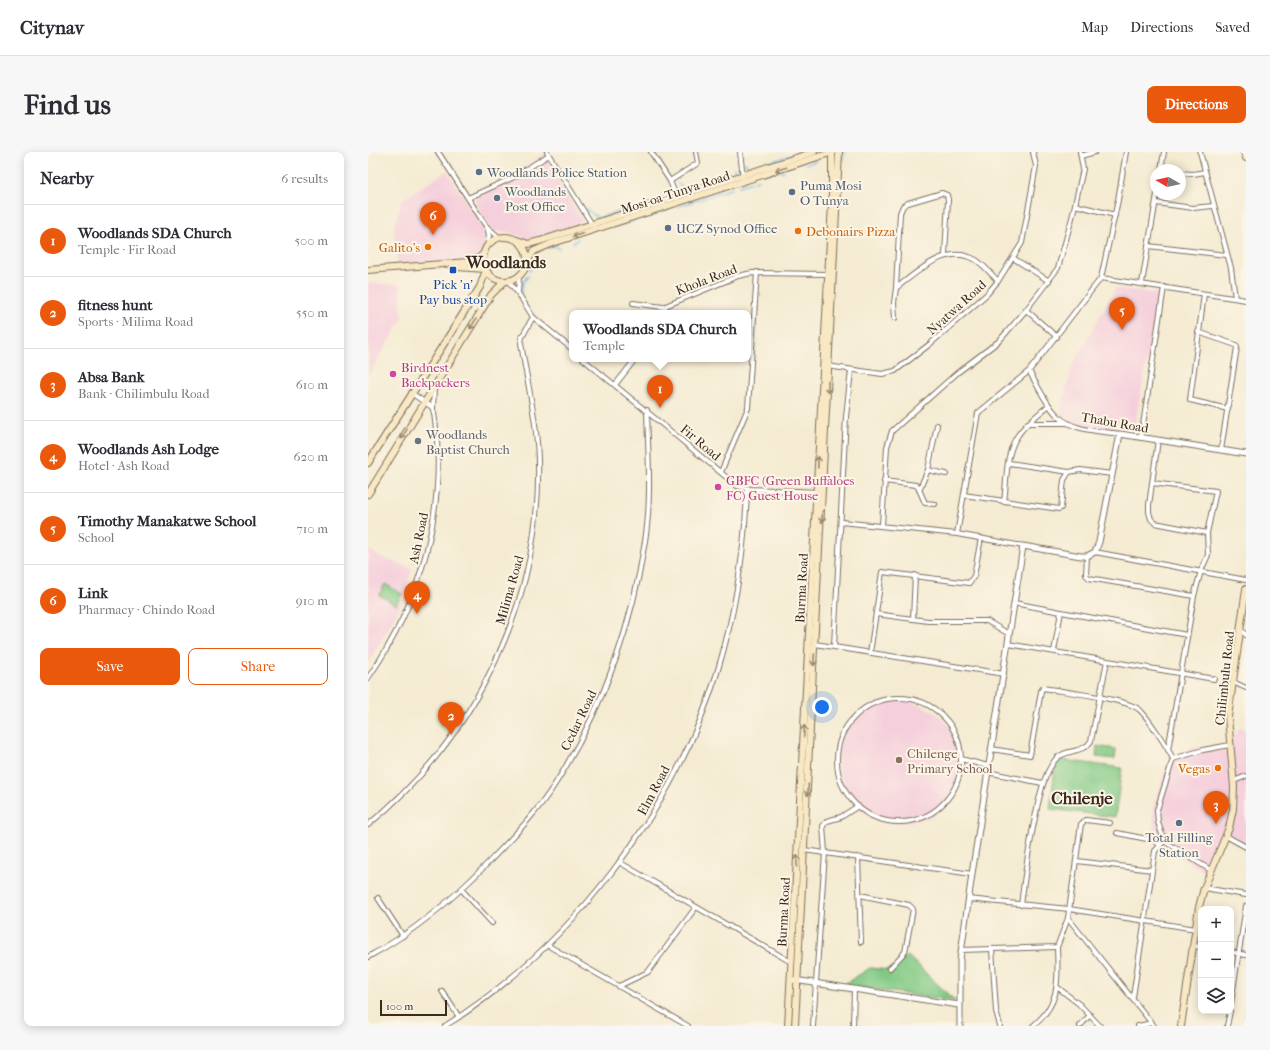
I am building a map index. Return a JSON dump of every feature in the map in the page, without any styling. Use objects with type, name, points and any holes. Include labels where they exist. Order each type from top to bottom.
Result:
[{"type":"main road","name":"Mosi-oa-Tunya Road","points":[[517,240],[531,243],[593,227],[743,178],[814,152]]},
{"type":"main road","name":"Mosi-oa-Tunya Road","points":[[743,178],[832,152]]},
{"type":"main road","name":"Burma Road","points":[[795,1026],[815,644],[828,274],[832,203],[832,152]]},
{"type":"main road","name":"Burma Road","points":[[825,366],[839,152]]},
{"type":"main road","points":[[1244,152],[1246,158]]},
{"type":"main road","name":"Mosi-oa-Tunya Road","points":[[528,260],[534,251],[593,227]]},
{"type":"main road","points":[[368,272],[467,262],[479,258],[487,247],[500,238],[517,240],[526,251],[528,260],[524,272],[519,277],[506,282],[491,295],[368,494]]},
{"type":"main road","points":[[368,463],[411,393],[480,287],[486,269],[484,253]]},
{"type":"main road","points":[[368,272],[460,266],[486,269],[496,279],[506,282]]},
{"type":"main road","name":"Burma Road","points":[[788,1026],[820,492]]},
{"type":"main road","name":"Chilimbulu Road","points":[[1181,1026],[1198,946],[1196,928],[1204,888],[1226,836],[1233,809],[1234,781],[1228,718],[1246,589]]},
{"type":"street","points":[[438,152],[486,226],[489,235],[487,247]]},
{"type":"street","points":[[651,152],[670,181],[677,200]]},
{"type":"street","points":[[670,181],[698,162],[696,152]]},
{"type":"street","points":[[740,152],[743,178]]},
{"type":"street","name":"Nyatwa Road","points":[[825,366],[882,374],[895,371],[963,316],[987,294],[998,281],[1022,243],[1027,225],[1036,166],[1033,152]]},
{"type":"street","points":[[882,525],[887,447],[892,431],[956,373],[999,341],[1049,281],[1060,264],[1075,205],[1083,169],[1080,154],[1095,152]]},
{"type":"street","points":[[957,534],[978,413],[1029,371],[1057,337],[1101,278],[1115,215],[1126,152]]},
{"type":"street","points":[[1163,164],[1164,152]]},
{"type":"street","points":[[1200,152],[1233,278],[1235,298]]},
{"type":"street","points":[[468,198],[512,178],[548,154],[593,227]]},
{"type":"street","points":[[1186,173],[1205,172]]},
{"type":"street","points":[[895,318],[894,304],[900,213],[905,204],[942,193],[947,195],[945,255]]},
{"type":"street","points":[[1142,283],[1156,200]]},
{"type":"street","points":[[1156,203],[1193,208],[1213,206]]},
{"type":"street","points":[[1075,205],[1115,215]]},
{"type":"street","points":[[486,226],[500,238]]},
{"type":"street","points":[[1148,246],[1226,255]]},
{"type":"street","points":[[896,288],[934,260],[945,255],[975,260],[998,281]]},
{"type":"street","points":[[1013,258],[1049,281]]},
{"type":"street","points":[[751,337],[757,272]]},
{"type":"street","name":"Khola Road","points":[[663,307],[738,276],[757,272],[828,274]]},
{"type":"street","points":[[518,293],[519,277]]},
{"type":"street","points":[[1101,278],[1142,283],[1246,300]]},
{"type":"street","points":[[506,282],[518,293],[533,317],[569,344]]},
{"type":"street","points":[[1141,438],[1164,287]]},
{"type":"street","points":[[1204,294],[1190,400],[1228,409]]},
{"type":"street","points":[[633,303],[663,307],[666,310]]},
{"type":"street","points":[[1026,310],[1057,337]]},
{"type":"street","name":"Milima Road","points":[[368,825],[393,804],[417,778],[456,730],[472,706],[493,667],[518,604],[530,557],[538,491],[537,441],[521,343],[522,337],[533,317]]},
{"type":"street","points":[[1198,332],[1236,345],[1237,347],[1221,450]]},
{"type":"street","name":"Fir Road","points":[[588,362],[648,410],[737,486],[747,489],[820,492]]},
{"type":"street","points":[[616,385],[633,362]]},
{"type":"street","points":[[721,472],[748,408],[749,362]]},
{"type":"street","points":[[834,646],[846,417],[850,370]]},
{"type":"street","name":"Thabu Road","points":[[1029,371],[1049,405],[1059,418],[1068,424],[1082,428],[1141,438],[1246,454]]},
{"type":"street","name":"Ash Road","points":[[368,678],[395,635],[412,600],[431,532],[438,484],[433,394],[435,385]]},
{"type":"street","points":[[411,393],[432,407],[434,413]]},
{"type":"street","points":[[1004,502],[1012,446],[1017,436],[1028,423],[1049,405]]},
{"type":"street","name":"Cedar Road","points":[[368,957],[403,936],[462,890],[513,837],[557,782],[586,731],[612,672],[631,610],[645,539],[649,486],[648,410]]},
{"type":"street","points":[[1028,423],[1068,424]]},
{"type":"street","points":[[919,490],[928,470],[937,424]]},
{"type":"street","points":[[1095,552],[1099,542],[1120,434]]},
{"type":"street","points":[[1158,440],[1149,512],[1155,523],[1207,533]]},
{"type":"street","points":[[1009,462],[1069,472],[1080,470],[1112,474]]},
{"type":"street","points":[[928,470],[946,474]]},
{"type":"street","points":[[964,495],[1060,509],[1064,480],[1069,472]]},
{"type":"street","points":[[884,480],[916,485],[925,503],[934,504]]},
{"type":"street","points":[[1152,482],[1216,491],[1207,533],[1208,555],[1201,571],[1194,596],[1182,675],[1168,751]]},
{"type":"street","name":"Elm Road","points":[[445,1026],[499,988],[548,945],[572,919],[619,862],[645,826],[667,787],[699,721],[717,672],[736,590],[745,531],[747,489]]},
{"type":"street","points":[[841,522],[882,525],[957,534],[1087,556],[1095,552],[1246,580]]},
{"type":"street","points":[[870,653],[882,572],[969,583],[974,576],[981,538]]},
{"type":"street","points":[[960,1026],[959,972],[961,950],[987,772],[1004,674],[1023,546]]},
{"type":"street","points":[[1087,556],[1086,575],[1089,578],[1194,596]]},
{"type":"street","points":[[912,619],[915,576]]},
{"type":"street","points":[[1014,603],[1187,635]]},
{"type":"street","points":[[1054,651],[1061,612]]},
{"type":"street","points":[[876,614],[940,621],[987,621],[1009,634]]},
{"type":"street","points":[[1240,629],[1246,636]]},
{"type":"street","points":[[815,644],[1004,674]]},
{"type":"street","points":[[1008,644],[1182,675],[1214,679]]},
{"type":"street","points":[[1022,905],[1028,848],[1042,783],[1049,768],[1057,757],[1076,751],[1089,744],[1107,661]]},
{"type":"street","points":[[1233,682],[1246,688]]},
{"type":"street","points":[[991,749],[1030,755],[1042,689],[1100,698],[1124,703],[1138,708],[1173,758]]},
{"type":"street","points":[[903,699],[919,702],[934,709],[946,720],[955,735],[961,759],[958,778],[950,796],[937,810],[920,819],[901,822],[882,820],[865,812],[858,806],[847,793],[840,778],[838,753],[843,736],[851,722],[864,710],[874,704],[886,700],[903,699]]},
{"type":"street","points":[[1173,758],[1203,750],[1230,746]]},
{"type":"street","points":[[1173,758],[1157,810],[1158,822],[1164,841],[1212,870]]},
{"type":"street","points":[[961,759],[988,766]]},
{"type":"street","points":[[987,772],[1042,783]]},
{"type":"street","points":[[1234,781],[1246,776]]},
{"type":"street","points":[[813,1026],[814,983],[825,853],[825,823],[842,817],[858,806]]},
{"type":"street","points":[[1033,1026],[1048,1010],[1057,987],[1057,947],[1068,918],[1083,821],[1110,823]]},
{"type":"street","points":[[1117,833],[1152,840],[1159,844]]},
{"type":"street","points":[[1226,836],[1246,847]]},
{"type":"street","points":[[1133,997],[1155,851],[1159,844],[1164,841]]},
{"type":"street","points":[[804,850],[972,874]]},
{"type":"street","points":[[858,857],[861,942]]},
{"type":"street","points":[[1077,861],[1152,870]]},
{"type":"street","points":[[619,862],[791,962]]},
{"type":"street","points":[[1204,888],[1246,895]]},
{"type":"street","points":[[462,890],[492,923]]},
{"type":"street","points":[[860,895],[909,905],[913,909],[907,949],[890,968]]},
{"type":"street","points":[[378,898],[403,936]]},
{"type":"street","points":[[968,899],[1069,909],[1196,928]]},
{"type":"street","points":[[1234,984],[1246,906]]},
{"type":"street","points":[[619,986],[648,972],[696,907]]},
{"type":"street","points":[[1068,918],[1133,997],[1153,1024],[1138,1026]]},
{"type":"street","points":[[548,945],[688,1026]]},
{"type":"street","points":[[961,950],[1057,947]]},
{"type":"street","points":[[992,948],[996,1011],[1000,1026]]},
{"type":"street","points":[[1234,953],[1246,955]]},
{"type":"street","points":[[790,979],[959,1005]]},
{"type":"street","points":[[1057,987],[1070,996],[1100,1026]]},
{"type":"street","points":[[853,1026],[854,989]]},
{"type":"street","points":[[442,991],[459,1017]]},
{"type":"street","points":[[1227,1026],[1229,1014]]},
{"type":"street","points":[[1080,1026],[1090,1016]]},
{"type":"shaded area","points":[[543,155],[583,221],[554,233],[527,238],[507,232],[494,231],[489,227],[474,200]]},
{"type":"shaded area","points":[[447,171],[484,229],[484,246],[481,253],[472,262],[398,268],[394,227],[402,200]]},
{"type":"shaded area","points":[[368,283],[400,285],[402,319],[368,375]]},
{"type":"shaded area","points":[[1116,288],[1159,294],[1133,435],[1078,426],[1060,415],[1072,366]]},
{"type":"shaded area","points":[[368,550],[381,557],[412,569],[400,607],[368,663]]},
{"type":"shaded area","name":"Chilenge Primary School","points":[[903,701],[921,705],[940,716],[956,734],[959,745],[961,765],[957,783],[947,802],[931,817],[906,822],[888,822],[871,817],[856,807],[846,794],[837,763],[840,742],[859,711],[879,702]]},
{"type":"shaded area","points":[[1241,726],[1246,732],[1246,846],[1231,834],[1216,848],[1205,872],[1166,848],[1153,827],[1154,806],[1170,757],[1194,747],[1225,752]]},
{"type":"green space","points":[[385,584],[402,594],[396,605],[379,595]]},
{"type":"green space","points":[[1097,746],[1116,749],[1115,759],[1096,757]]},
{"type":"green space","points":[[1056,759],[1122,768],[1115,817],[1050,809]]},
{"type":"green space","points":[[908,956],[955,1001],[843,985],[870,968],[889,970]]},
{"type":"waterway","points":[[745,163],[750,168],[803,152]]},
{"type":"waterway","points":[[842,161],[845,152]]},
{"type":"waterway","points":[[806,164],[816,161]]},
{"type":"waterway","points":[[678,184],[687,190],[732,175],[735,171],[734,168]]},
{"type":"waterway","points":[[739,186],[758,180]]},
{"type":"waterway","points":[[677,207],[733,188]]},
{"type":"waterway","points":[[662,198],[668,194],[668,190]]},
{"type":"waterway","points":[[586,209],[598,218],[633,208]]},
{"type":"waterway","points":[[657,213],[672,208]]},
{"type":"waterway","points":[[639,219],[656,214]]},
{"type":"waterway","points":[[611,228],[634,221]]},
{"type":"waterway","points":[[573,243],[578,239]]},
{"type":"waterway","points":[[548,248],[554,246],[559,248]]},
{"type":"waterway","points":[[530,271],[533,260],[538,253]]},
{"type":"waterway","points":[[521,293],[523,282],[528,276]]},
{"type":"place","name":"Woodlands Police Station","points":[[479,172]]},
{"type":"place","name":"Puma Mosi O Tunya","points":[[792,192]]},
{"type":"place","name":"Woodlands Post Office","points":[[497,198]]},
{"type":"place","name":"UCZ Synod Office","points":[[668,228]]},
{"type":"place","name":"Debonairs Pizza","points":[[798,231]]},
{"type":"place","name":"Link","points":[[433,235]]},
{"type":"place","name":"Galito's","points":[[428,247]]},
{"type":"place","name":"Pick 'n' Pay bus stop","points":[[453,270]]},
{"type":"place","name":"Timothy Manakatwe School","points":[[1122,330]]},
{"type":"place","name":"Birdnest Backpackers","points":[[393,374]]},
{"type":"place","name":"Woodlands SDA Church","points":[[660,408]]},
{"type":"place","name":"Woodlands Baptist Church","points":[[418,441]]},
{"type":"place","name":"GBFC (Green Buffaloes FC) Guest House","points":[[718,487]]},
{"type":"place","name":"Woodlands Ash Lodge","points":[[417,614]]},
{"type":"place","name":"fitness hunt","points":[[451,735]]},
{"type":"place","name":"Chilenge Primary School","points":[[899,760]]},
{"type":"place","name":"Vegas","points":[[1218,768]]},
{"type":"place","name":"Total Filling Station","points":[[1179,823]]},
{"type":"place","name":"Absa Bank","points":[[1216,824]]},
{"type":"district","name":"Woodlands","points":[[506,262]]},
{"type":"district","name":"Chilenje","points":[[1082,798]]}]
